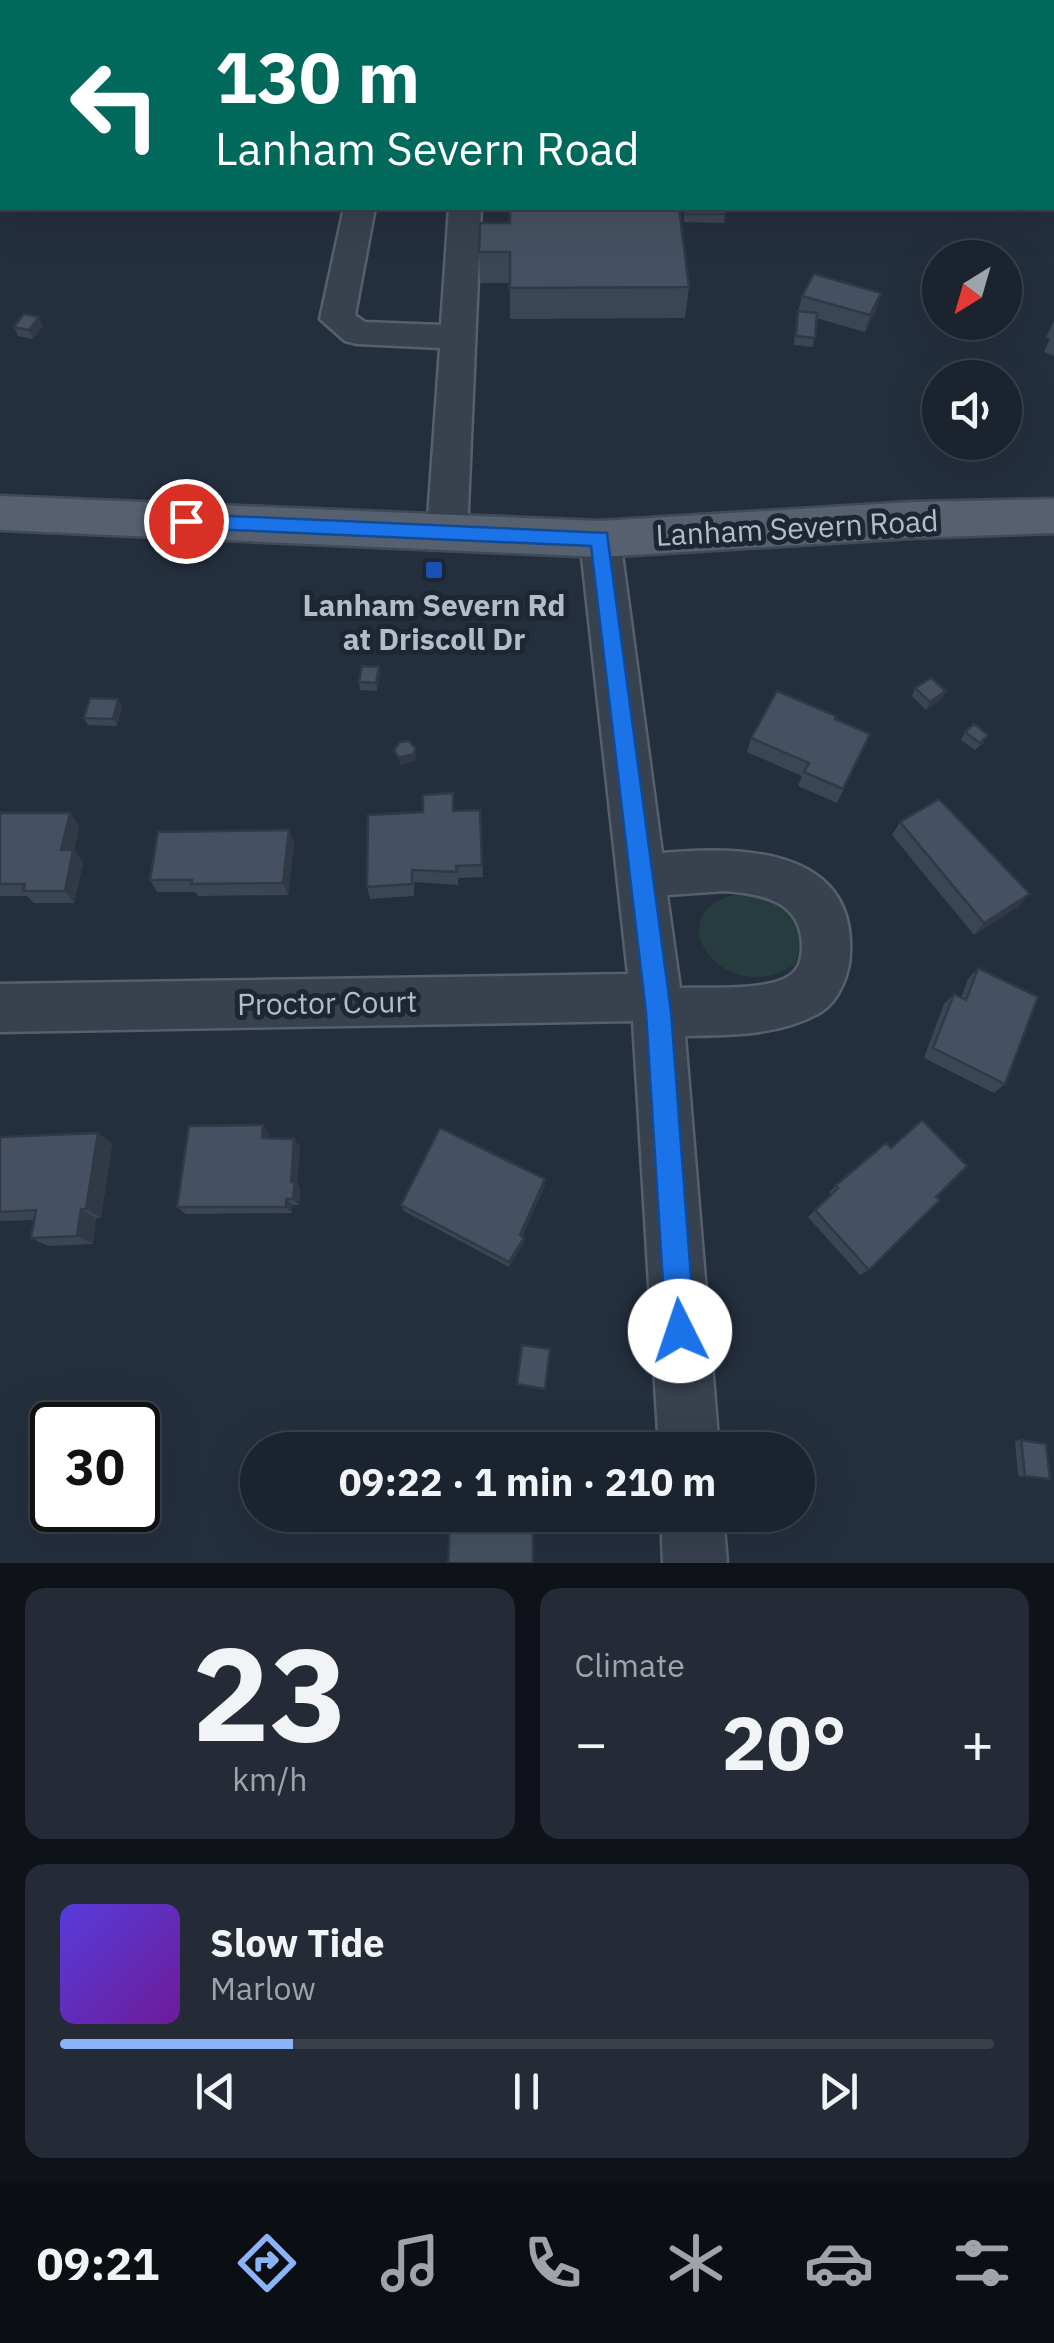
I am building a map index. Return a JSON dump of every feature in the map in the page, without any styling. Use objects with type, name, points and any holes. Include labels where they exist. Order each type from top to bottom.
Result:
[{"type":"main road","name":"Lanham Severn Road","points":[[0,513],[600,539],[912,520],[1054,516]]},
{"type":"street","points":[[360,210],[337,319],[358,334],[458,337]]},
{"type":"street","points":[[447,532],[464,210]]},
{"type":"street","points":[[600,539],[657,1005],[687,1432]]},
{"type":"street","name":"Proctor Court","points":[[0,1008],[761,1006],[805,995],[820,981],[827,958],[825,930],[817,905],[786,879],[707,870],[640,876]]},
{"type":"street","points":[[693,1532],[695,1563]]},
{"type":"green space","points":[[738,894],[768,900],[789,912],[799,933],[795,964],[769,976],[744,976],[724,968],[708,954],[700,937],[701,920],[713,904]]},
{"type":"building","points":[[510,210],[679,210],[689,287],[510,288],[510,252],[479,252],[480,223],[510,223]]},
{"type":"building","points":[[685,210],[724,210],[725,214],[685,214]]},
{"type":"building","points":[[814,274],[881,293],[870,315],[802,296]]},
{"type":"building","points":[[798,311],[817,313],[815,338],[796,336]]},
{"type":"building","points":[[24,314],[39,317],[29,330],[14,327]]},
{"type":"building","points":[[362,666],[379,667],[376,683],[359,682]]},
{"type":"building","points":[[931,678],[946,691],[930,702],[915,688]]},
{"type":"building","points":[[777,691],[870,734],[843,789],[804,772],[809,763],[751,738]]},
{"type":"building","points":[[90,698],[118,699],[113,719],[84,718]]},
{"type":"building","points":[[974,724],[988,735],[980,743],[965,732]]},
{"type":"building","points":[[409,741],[415,748],[414,754],[399,758],[394,750],[400,742]]},
{"type":"building","points":[[453,793],[453,811],[480,810],[482,865],[456,866],[457,872],[412,870],[412,884],[367,887],[368,815],[423,812],[423,795]]},
{"type":"building","points":[[939,799],[1030,894],[984,923],[900,822]]},
{"type":"building","points":[[0,813],[70,813],[61,850],[73,850],[65,891],[23,891],[25,884],[0,884]]},
{"type":"building","points":[[289,830],[283,883],[191,884],[192,880],[150,880],[158,832]]},
{"type":"building","points":[[978,968],[1038,997],[1005,1084],[933,1048],[954,994],[966,1000]]},
{"type":"building","points":[[922,1120],[967,1166],[936,1197],[940,1200],[869,1270],[815,1210],[838,1188],[836,1185],[886,1143],[891,1148]]},
{"type":"building","points":[[263,1125],[262,1138],[294,1139],[293,1199],[286,1199],[286,1207],[177,1207],[189,1126]]},
{"type":"building","points":[[440,1128],[545,1179],[520,1235],[524,1238],[509,1262],[401,1205]]},
{"type":"building","points":[[98,1133],[86,1209],[81,1209],[77,1236],[31,1238],[36,1210],[0,1212],[0,1137]]},
{"type":"building","points":[[522,1345],[550,1349],[545,1389],[517,1384]]},
{"type":"building","points":[[1021,1440],[1046,1444],[1050,1479],[1025,1476]]},
{"type":"building","points":[[449,1532],[533,1532],[533,1563],[448,1563]]},
{"type":"place","name":"Lanham Severn Rd at Driscoll Dr","points":[[434,570]]},
{"type":"route","points":[[186,521],[600,539],[658,1012],[680,1331]]}]
